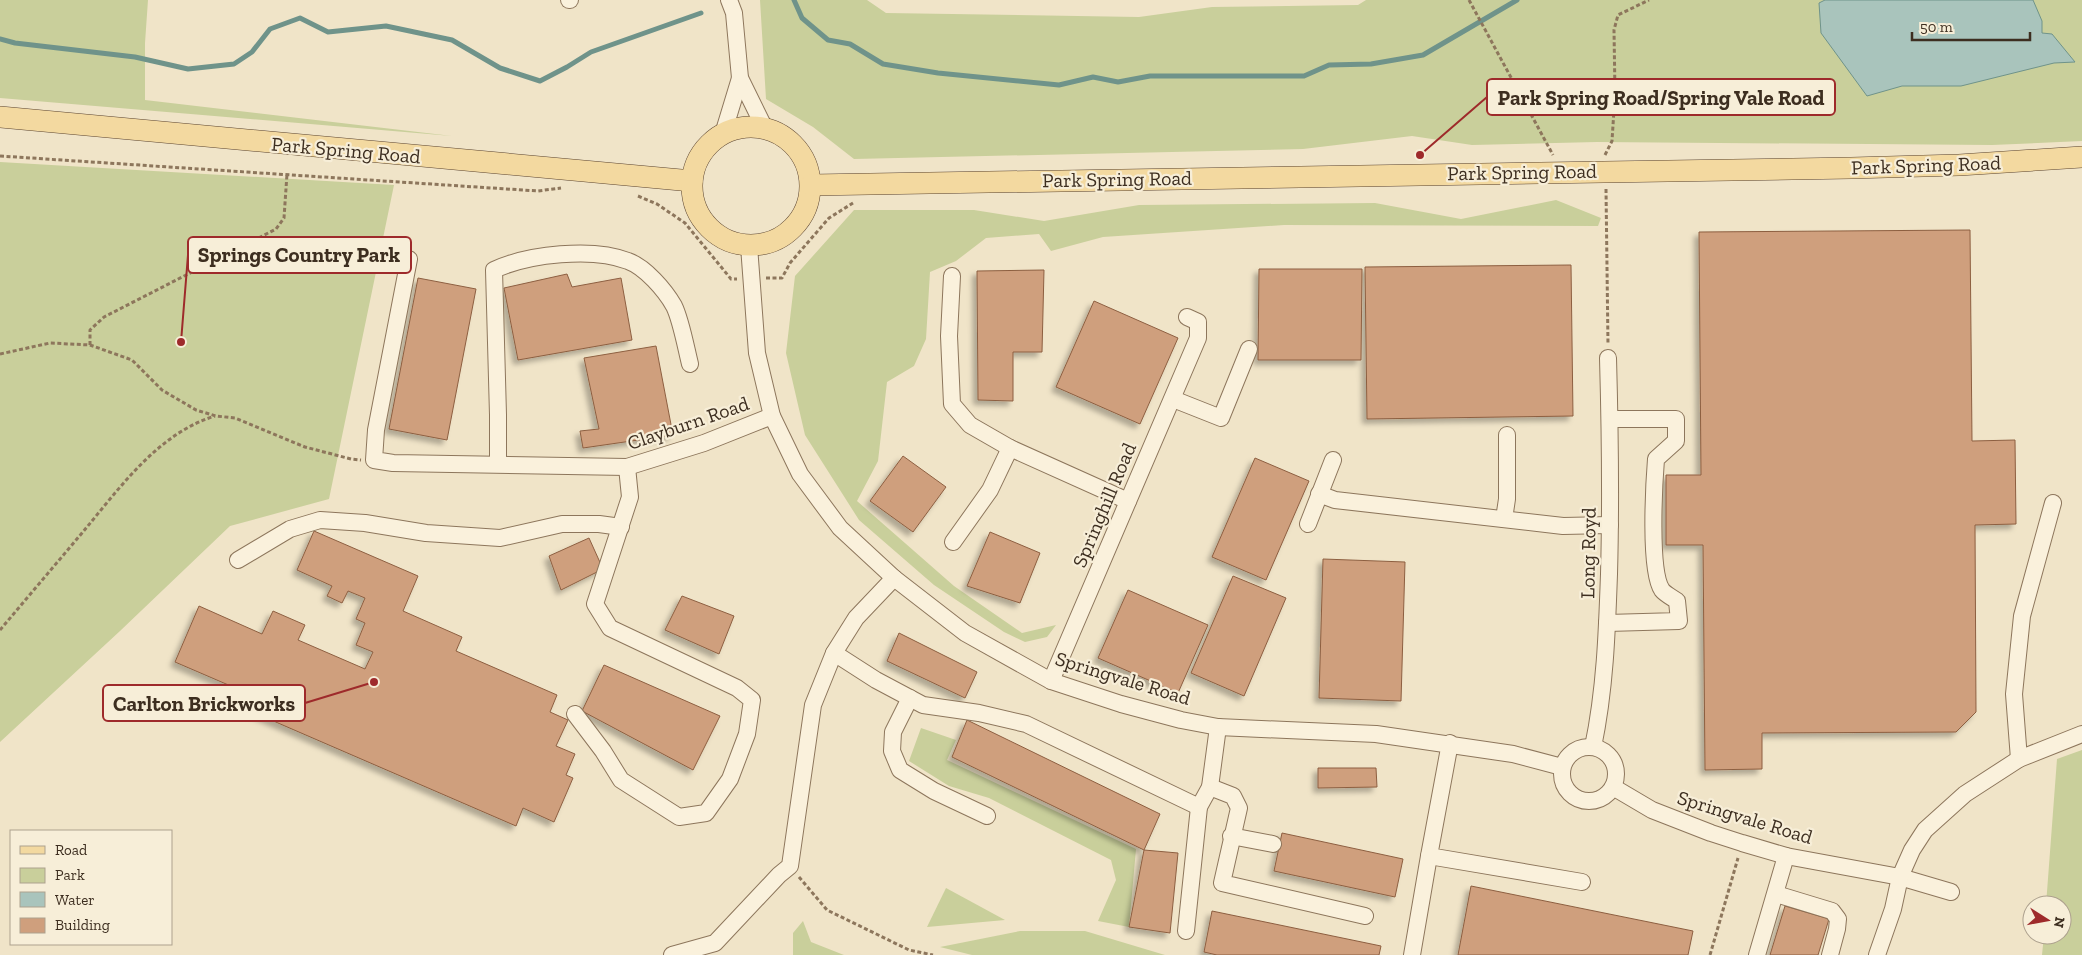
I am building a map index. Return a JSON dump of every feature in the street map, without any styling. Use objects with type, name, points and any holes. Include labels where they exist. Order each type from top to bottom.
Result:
[{"type":"main road","name":"Park Spring Road","points":[[0,117],[692,180]]},
{"type":"main road","points":[[751,127],[765,129],[783,136],[797,149],[807,166],[811,185],[809,201],[803,216],[793,228],[780,238],[766,244],[749,246],[734,243],[719,236],[707,226],[698,212],[693,197],[692,180],[696,166],[702,154],[723,134],[736,129],[751,127]]},
{"type":"main road","name":"Park Spring Road","points":[[811,185],[1603,167],[1959,165],[2082,157]]},
{"type":"street","points":[[732,6],[740,78],[765,129]]},
{"type":"street","points":[[723,134],[740,78]]},
{"type":"street","name":"Springvale Road","points":[[749,246],[757,352],[772,416],[800,474],[840,528],[894,578],[965,633],[1051,681],[1121,704],[1218,727],[1376,734],[1450,743],[1513,754],[1562,767]]},
{"type":"street","points":[[498,464],[494,270],[511,262],[549,255],[580,254],[605,256],[629,261],[654,279],[674,306],[690,364]]},
{"type":"street","points":[[374,460],[376,430],[409,259]]},
{"type":"street","points":[[952,276],[949,336],[952,404],[970,425],[1010,448],[1128,500]]},
{"type":"street","name":"Springhill Road","points":[[1051,681],[1198,338],[1198,322],[1187,317]]},
{"type":"street","points":[[1173,399],[1221,418],[1249,349]]},
{"type":"street","name":"Long Royd","points":[[1594,747],[1601,706],[1607,623],[1610,525],[1608,358]]},
{"type":"street","name":"Clayburn Road","points":[[374,460],[627,467],[704,443],[772,416]]},
{"type":"street","points":[[1607,623],[1678,621],[1677,601],[1662,590],[1656,576],[1652,503],[1656,459],[1676,441],[1676,419],[1610,419]]},
{"type":"street","points":[[1504,519],[1507,491],[1507,435]]},
{"type":"street","points":[[953,542],[990,490],[1010,448]]},
{"type":"street","points":[[1308,524],[1333,460]]},
{"type":"street","points":[[576,714],[621,780],[679,817],[706,813],[730,779],[747,734],[752,700],[736,688],[610,628],[595,604],[630,497],[627,467]]},
{"type":"street","points":[[1319,494],[1335,500],[1563,526],[1610,525]]},
{"type":"street","points":[[2019,759],[2014,694],[2022,616],[2053,503]]},
{"type":"street","points":[[238,560],[290,529],[320,520],[365,523],[426,533],[500,538],[562,524],[599,524],[621,527]]},
{"type":"street","points":[[672,955],[715,943],[779,875],[790,866],[813,705],[834,653],[856,618],[894,578]]},
{"type":"street","points":[[834,653],[876,680],[923,705],[979,713],[1026,724],[1199,807]]},
{"type":"street","points":[[910,698],[893,732],[892,751],[900,770],[934,791],[987,816]]},
{"type":"street","points":[[1186,931],[1199,807],[1210,787],[1218,727]]},
{"type":"street","points":[[1877,955],[1893,909],[1900,877],[1912,850],[1925,830],[1965,794],[2019,759],[2082,734]]},
{"type":"street","points":[[1412,955],[1450,743]]},
{"type":"street","points":[[1594,747],[1606,753],[1611,759],[1616,772],[1612,787],[1608,793],[1594,800],[1578,799],[1566,789],[1561,774],[1562,767],[1571,753],[1578,749],[1594,747]]},
{"type":"street","points":[[1210,787],[1233,796],[1239,808],[1231,836],[1222,884],[1366,916]]},
{"type":"street","name":"Springvale Road","points":[[1612,787],[1652,810],[1742,843],[1786,856],[1900,877],[1951,892]]},
{"type":"street","points":[[1231,836],[1273,844]]},
{"type":"street","points":[[1429,856],[1582,882]]},
{"type":"street","points":[[1757,955],[1786,856]]},
{"type":"street","points":[[1776,894],[1832,911],[1838,919],[1838,929],[1830,955]]},
{"type":"path","points":[[1469,0],[1553,156],[1562,156]]},
{"type":"path","points":[[1608,358],[1603,167],[1612,141],[1615,94],[1614,30],[1618,15],[1649,0]]},
{"type":"path","points":[[0,156],[538,191],[563,188]]},
{"type":"path","points":[[90,345],[90,330],[104,318],[276,229],[284,218],[287,174]]},
{"type":"path","points":[[633,193],[657,204],[685,223],[731,279],[739,279]]},
{"type":"path","points":[[765,278],[782,278],[790,263],[829,218],[860,199]]},
{"type":"path","points":[[0,354],[50,343],[90,345],[132,360],[162,390],[196,410],[216,416],[235,418],[305,448],[351,459],[374,460]]},
{"type":"path","points":[[0,630],[124,484],[157,451],[176,434],[198,421],[216,416]]},
{"type":"path","points":[[1710,955],[1742,843]]},
{"type":"path","points":[[790,866],[827,910],[909,950],[933,955]]},
{"type":"green space","points":[[0,0],[148,0],[145,43],[145,100],[452,136],[0,98]]},
{"type":"green space","points":[[760,0],[867,0],[886,13],[1139,17],[1212,7],[1358,5],[1366,0],[2082,0],[2082,141],[1992,145],[1597,142],[1472,145],[1412,136],[1303,149],[854,159],[813,127],[766,99]]},
{"type":"green space","points":[[0,162],[394,185],[329,499],[230,526],[0,742]]},
{"type":"green space","points":[[1556,200],[1601,218],[1598,226],[1284,225],[1103,237],[1051,251],[1039,234],[986,238],[956,261],[930,272],[926,339],[914,366],[887,382],[878,461],[857,501],[954,586],[1022,633],[1056,625],[1047,637],[1025,642],[1004,632],[934,585],[859,520],[805,435],[786,353],[795,276],[854,210],[974,210],[1044,221],[1139,205],[1375,203],[1461,219]]},
{"type":"green space","points":[[921,728],[956,740],[947,760],[1136,849],[1129,927],[1098,921],[1116,880],[1111,860],[989,798],[949,786],[909,761]]},
{"type":"green space","points":[[2082,750],[2082,955],[2042,955],[2043,945],[2072,945],[2072,895],[2047,895],[2057,759]]},
{"type":"green space","points":[[946,888],[1005,920],[927,927]]},
{"type":"green space","points":[[803,921],[811,942],[844,955],[793,955],[793,933]]},
{"type":"green space","points":[[1020,931],[1085,931],[1165,955],[972,955],[940,947]]},
{"type":"water","points":[[1825,0],[2033,0],[2042,21],[2042,33],[2052,34],[2075,62],[2054,63],[1961,86],[1902,86],[1867,96],[1821,33],[1819,3]]},
{"type":"building","points":[[1970,230],[1972,441],[2015,440],[2016,524],[1975,525],[1976,712],[1956,732],[1762,733],[1762,769],[1705,770],[1703,545],[1666,545],[1666,475],[1701,475],[1699,232]]},
{"type":"building","points":[[1571,265],[1573,416],[1367,419],[1365,267]]},
{"type":"building","points":[[1259,269],[1362,269],[1361,360],[1258,360]]},
{"type":"building","points":[[1044,270],[1042,352],[1013,352],[1013,401],[978,400],[977,271]]},
{"type":"building","points":[[567,274],[572,287],[621,278],[632,340],[518,360],[504,288]]},
{"type":"building","points":[[418,278],[476,289],[447,440],[389,429]]},
{"type":"building","points":[[1094,301],[1178,338],[1140,424],[1056,387]]},
{"type":"building","points":[[656,346],[673,435],[583,448],[580,431],[599,429],[584,358]]},
{"type":"building","points":[[903,456],[946,487],[913,532],[870,501]]},
{"type":"building","points":[[1255,458],[1309,481],[1266,580],[1212,557]]},
{"type":"building","points":[[314,531],[418,576],[403,611],[462,637],[456,651],[557,695],[550,712],[568,720],[556,746],[575,754],[566,775],[573,778],[554,822],[523,808],[516,826],[248,710],[254,696],[175,662],[199,606],[262,634],[273,611],[305,625],[298,640],[365,669],[373,652],[356,645],[365,623],[356,619],[365,598],[348,591],[342,603],[327,596],[332,586],[297,570]]},
{"type":"building","points":[[990,532],[1040,553],[1020,603],[967,586]]},
{"type":"building","points":[[589,538],[603,569],[561,590],[549,556]]},
{"type":"building","points":[[1323,559],[1405,562],[1401,701],[1319,698]]},
{"type":"building","points":[[1233,576],[1286,598],[1244,696],[1191,673]]},
{"type":"building","points":[[1128,590],[1208,625],[1178,693],[1098,658]]},
{"type":"building","points":[[682,596],[734,616],[719,654],[665,630]]},
{"type":"building","points":[[899,633],[977,672],[965,698],[887,661]]},
{"type":"building","points":[[604,665],[720,716],[693,770],[582,711]]},
{"type":"building","points":[[967,720],[1160,814],[1144,850],[952,757]]},
{"type":"building","points":[[1318,768],[1376,768],[1377,787],[1318,788]]},
{"type":"building","points":[[1282,833],[1403,859],[1395,897],[1274,871]]},
{"type":"building","points":[[1144,850],[1178,853],[1170,933],[1129,927]]},
{"type":"building","points":[[1471,886],[1693,931],[1688,955],[1458,955]]},
{"type":"building","points":[[1785,906],[1829,919],[1818,955],[1770,955]]},
{"type":"building","points":[[1212,911],[1381,946],[1379,955],[1217,955],[1204,952]]},
{"type":"waterway","points":[[794,0],[802,18],[828,40],[850,44],[883,64],[938,73],[1059,85],[1093,77],[1118,82],[1150,76],[1304,76],[1329,65],[1371,64],[1423,55],[1517,0]]},
{"type":"waterway","points":[[0,39],[15,43],[135,57],[188,69],[234,64],[252,52],[270,29],[300,18],[328,32],[386,26],[452,40],[500,68],[540,81],[591,52],[701,13]]},
{"type":"place","name":"Park Spring Road/Spring Vale Road","points":[[1420,155]]},
{"type":"place","name":"Springs Country Park","points":[[181,342]]},
{"type":"place","name":"Carlton Brickworks","points":[[374,682]]}]
